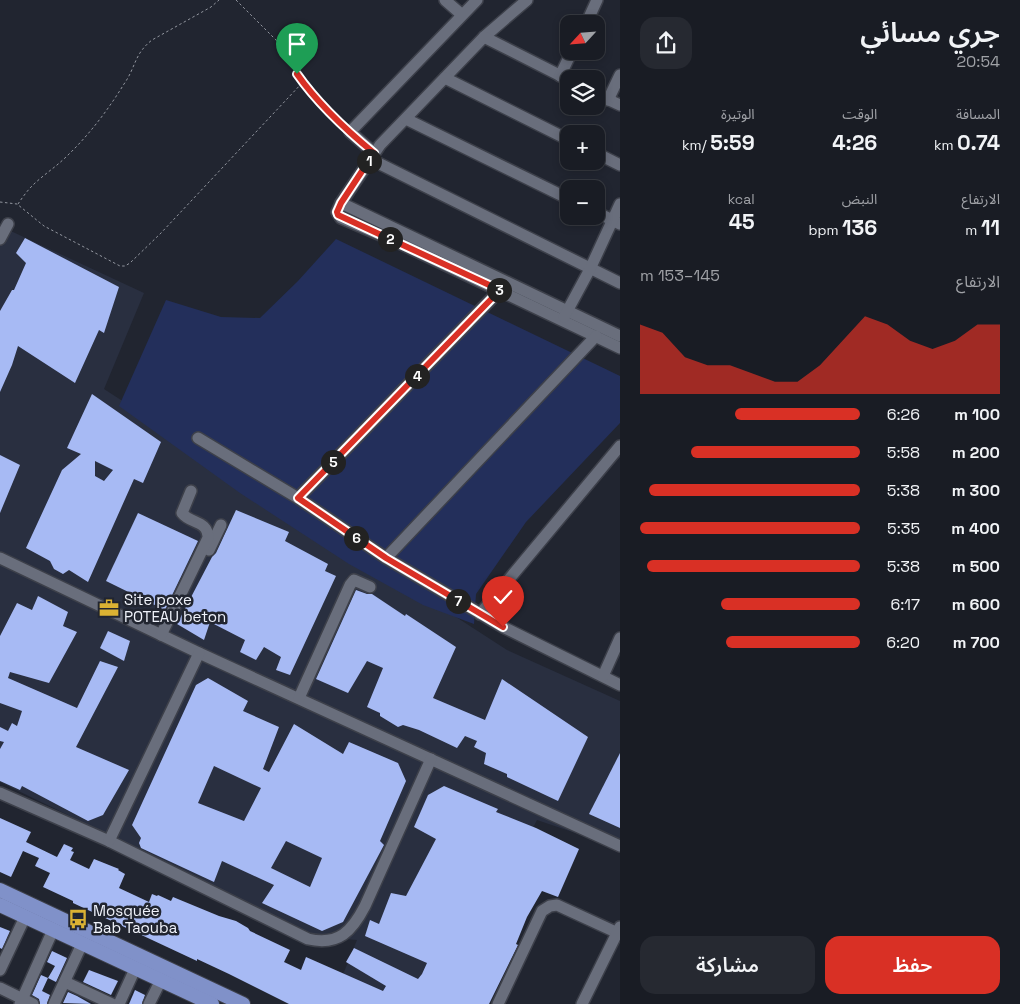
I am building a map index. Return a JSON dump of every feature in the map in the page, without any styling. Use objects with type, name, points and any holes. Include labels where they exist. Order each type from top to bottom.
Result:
[{"type":"main road","points":[[0,890],[212,1004]]},
{"type":"main road","points":[[0,905],[192,994],[243,1004]]},
{"type":"street","points":[[445,0],[461,14]]},
{"type":"street","points":[[477,0],[461,14],[350,132],[372,156],[620,283]]},
{"type":"street","points":[[527,0],[484,37],[372,156],[337,212],[342,218],[500,290],[620,336]]},
{"type":"street","points":[[590,15],[597,0]]},
{"type":"street","points":[[484,37],[560,76]]},
{"type":"street","points":[[608,100],[620,75]]},
{"type":"street","points":[[445,78],[560,136]]},
{"type":"street","points":[[605,98],[620,106]]},
{"type":"street","points":[[406,119],[560,195]]},
{"type":"street","points":[[605,158],[620,165]]},
{"type":"street","points":[[341,203],[564,315],[596,336],[620,348]]},
{"type":"street","points":[[564,315],[616,222],[620,204]]},
{"type":"street","points":[[0,239],[8,224]]},
{"type":"street","points":[[298,498],[500,290]]},
{"type":"street","points":[[386,558],[596,336]]},
{"type":"street","points":[[198,438],[298,498],[386,558],[480,614],[620,685]]},
{"type":"street","points":[[480,614],[620,446]]},
{"type":"street","points":[[165,636],[208,538],[207,531],[202,525],[184,516],[182,513],[191,491]]},
{"type":"street","points":[[165,636],[221,525]]},
{"type":"street","points":[[0,558],[199,653],[620,846]]},
{"type":"street","points":[[299,698],[350,585],[354,580],[370,588]]},
{"type":"street","points":[[602,676],[620,638]]},
{"type":"street","points":[[108,841],[199,653]]},
{"type":"street","points":[[0,793],[108,841],[308,939],[322,942],[335,938],[355,926],[431,759]]},
{"type":"street","points":[[498,1004],[542,911],[557,905],[619,931],[582,1004]]},
{"type":"street","points":[[0,970],[4,952],[25,917]]},
{"type":"street","points":[[0,988],[25,1002],[53,930]]},
{"type":"street","points":[[54,1004],[82,944]]},
{"type":"street","points":[[119,1004],[135,968]]},
{"type":"street","points":[[149,1004],[161,980]]},
{"type":"street","points":[[65,982],[106,1003]]},
{"type":"path","points":[[17,204],[32,186],[55,168],[87,136],[123,87],[131,74],[139,52],[152,40],[211,7],[219,0]]},
{"type":"path","points":[[236,0],[276,40],[303,82],[350,132]]},
{"type":"path","points":[[0,202],[17,204],[44,226],[120,266],[125,266],[130,264],[161,233],[303,82]]},
{"type":"shaded area","points":[[0,226],[144,293],[104,389],[507,650],[620,701],[620,848],[537,820],[443,1004],[331,1004],[357,940],[319,937],[0,782]]},
{"type":"shaded area","points":[[336,239],[620,376],[620,423],[526,522],[476,594],[474,624],[423,605],[349,564],[240,493],[119,406],[166,300],[221,317],[260,318],[298,281]]},
{"type":"building","points":[[25,238],[119,287],[104,333],[99,330],[75,383],[18,346],[0,392],[0,311],[12,290],[14,290],[26,263],[16,253]]},
{"type":"building","points":[[92,394],[161,442],[143,483],[134,479],[88,582],[69,570],[63,574],[54,569],[50,561],[26,548],[62,470],[81,454],[67,448]],"holes":[[[95,461],[113,470],[104,481],[95,476]]]},
{"type":"building","points":[[0,455],[20,465],[0,513]]},
{"type":"building","points":[[236,510],[289,532],[285,541],[328,564],[325,571],[336,576],[290,675],[276,670],[281,657],[264,647],[256,660],[240,652],[245,640],[210,622],[204,640],[177,624],[212,557],[216,553]]},
{"type":"building","points":[[138,513],[198,541],[165,610],[106,581]]},
{"type":"building","points":[[356,590],[372,594],[456,647],[433,698],[485,720],[502,679],[588,737],[558,801],[484,764],[486,753],[474,747],[477,741],[465,736],[457,748],[419,730],[403,725],[398,727],[380,716],[380,713],[367,707],[383,668],[367,661],[348,693],[316,679]]},
{"type":"building","points":[[38,596],[68,612],[63,626],[77,632],[49,683],[10,672],[8,678],[77,708],[100,661],[118,667],[76,747],[129,770],[103,815],[88,821],[22,786],[20,790],[0,781],[0,749],[4,742],[0,741],[0,727],[8,731],[12,723],[17,726],[22,711],[0,703],[0,636],[17,603],[32,610]]},
{"type":"building","points":[[108,631],[130,641],[124,661],[100,648]]},
{"type":"building","points":[[208,678],[248,701],[243,711],[279,727],[263,769],[269,772],[294,724],[343,754],[349,742],[398,763],[406,781],[380,841],[384,845],[343,922],[322,931],[262,903],[274,885],[222,861],[214,882],[141,848],[139,843],[141,838],[132,825],[196,685]],"holes":[[[214,766],[261,788],[244,821],[198,803]],[[286,841],[322,858],[310,887],[271,868]]]},
{"type":"building","points":[[620,753],[620,828],[589,814]]},
{"type":"building","points":[[444,786],[498,809],[496,812],[536,828],[579,849],[558,897],[542,891],[527,917],[516,944],[518,945],[489,1004],[289,1004],[197,959],[197,961],[73,903],[73,901],[43,887],[50,873],[35,866],[39,858],[23,851],[11,877],[0,872],[0,818],[31,832],[26,842],[57,857],[64,844],[73,848],[71,851],[74,852],[70,860],[89,869],[94,859],[119,869],[125,874],[119,888],[149,902],[152,894],[171,901],[173,897],[236,921],[250,931],[290,950],[284,962],[301,970],[306,957],[383,991],[386,986],[346,962],[354,948],[418,979],[422,974],[427,963],[365,936],[370,920],[379,924],[391,893],[406,896],[436,839],[414,827],[428,795]]},
{"type":"building","points":[[0,927],[10,931],[2,949],[0,948]]},
{"type":"building","points":[[52,951],[67,958],[56,982],[48,978],[55,966],[47,962]]},
{"type":"building","points":[[89,970],[118,981],[111,995],[83,982]]},
{"type":"building","points":[[41,975],[48,978],[42,991],[50,995],[47,1004],[40,1004],[39,999],[32,995]]},
{"type":"building","points":[[135,990],[145,995],[142,1004],[129,1004]]},
{"type":"building","points":[[68,992],[77,996],[91,1004],[63,1003]]},
{"type":"place","name":"Site poxe POTEAU beton","points":[[109,608]]},
{"type":"place","name":"Mosquée Bab Taouba","points":[[78,919]]},
{"type":"route","points":[[297,74],[322,104],[374,153],[341,203],[337,212],[338,215],[500,290],[298,498],[386,558],[503,627]]}]
